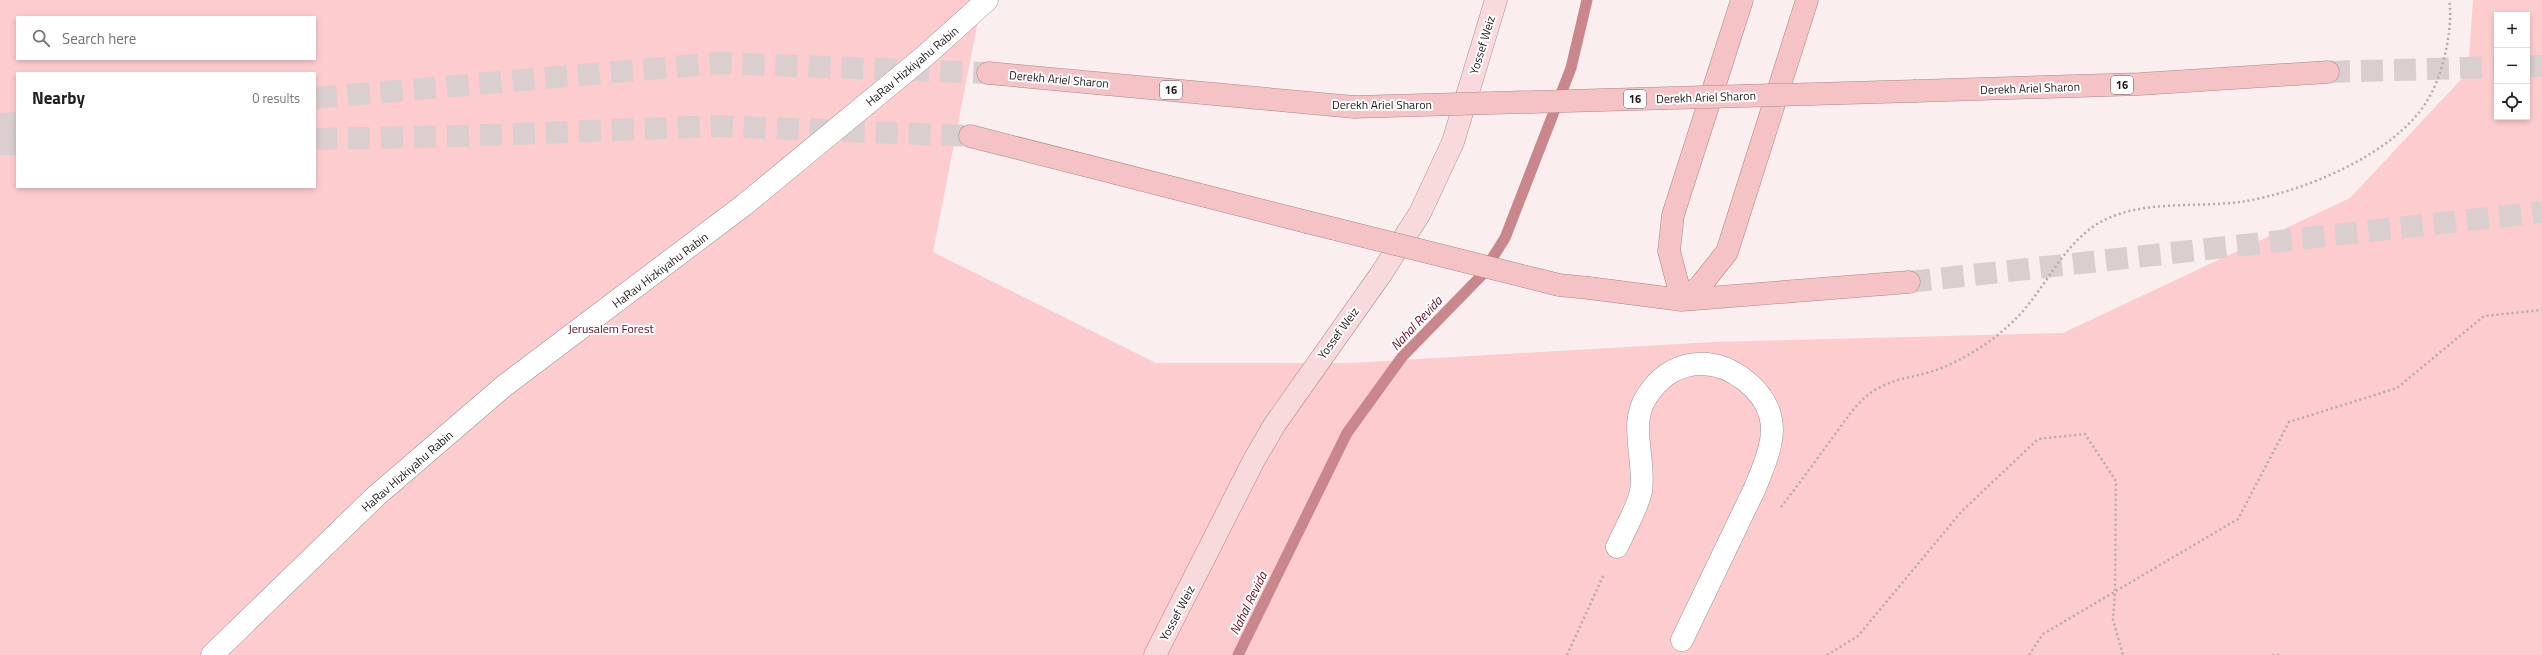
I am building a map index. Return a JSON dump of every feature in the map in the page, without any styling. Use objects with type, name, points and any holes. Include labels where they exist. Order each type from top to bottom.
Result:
[{"type":"highway","points":[[1682,300],[1669,251],[1673,215],[1742,0]]},
{"type":"highway","points":[[1682,300],[1700,286],[1727,252],[1807,0]]},
{"type":"highway","name":"Derekh Ariel Sharon","points":[[988,73],[1354,107],[2140,84],[2328,72]]},
{"type":"highway","points":[[970,136],[1559,285],[1682,300],[1909,282]]},
{"type":"main road","name":"Yossef Weiz","points":[[1155,655],[1254,460],[1275,424],[1380,274],[1420,213],[1453,142],[1496,0]]},
{"type":"street","name":"HaRav Hizkiyahu Rabin","points":[[212,655],[376,496],[504,386],[744,205],[926,55],[987,0]]},
{"type":"street","points":[[1617,547],[1641,491],[1639,423],[1646,396],[1670,372],[1688,365],[1703,363],[1720,366],[1737,374],[1754,388],[1764,402],[1770,415],[1772,435],[1765,463],[1755,488],[1682,640]]},
{"type":"path","points":[[1776,514],[1861,399],[1888,383],[1939,369],[1989,342],[2028,306],[2068,250],[2080,236],[2099,223],[2122,214],[2145,209],[2242,201],[2281,192],[2337,172],[2381,146],[2408,123],[2427,102],[2440,74],[2448,40],[2449,0]]},
{"type":"path","points":[[2028,655],[2043,634],[2238,519],[2289,422],[2397,388],[2484,316],[2542,310]]},
{"type":"path","points":[[1827,655],[1858,636],[1962,511],[2038,439],[2085,434],[2116,481],[2115,592],[2113,620],[2123,655]]},
{"type":"path","points":[[1567,655],[1617,547]]},
{"type":"path","points":[[2272,655],[2282,655]]},
{"type":"green space","name":"Jerusalem Forest","points":[[0,0],[982,0],[933,252],[1156,363],[1351,363],[1713,342],[2063,333],[2350,198],[2468,72],[2473,0],[2542,0],[2542,655],[0,655]]},
{"type":"waterway","name":"Nahal Revida","points":[[1238,655],[1347,433],[1402,357],[1481,276],[1505,238],[1571,68],[1587,0]]},
{"type":"tunnel","points":[[316,98],[719,63],[988,73]]},
{"type":"tunnel","points":[[2530,66],[2542,66]]},
{"type":"tunnel","points":[[2328,72],[2494,67]]},
{"type":"tunnel","points":[[0,124],[16,123]]},
{"type":"tunnel","points":[[316,139],[463,136],[719,126],[970,136]]},
{"type":"tunnel","points":[[0,144],[16,144]]},
{"type":"tunnel","points":[[1909,282],[2542,212]]}]
